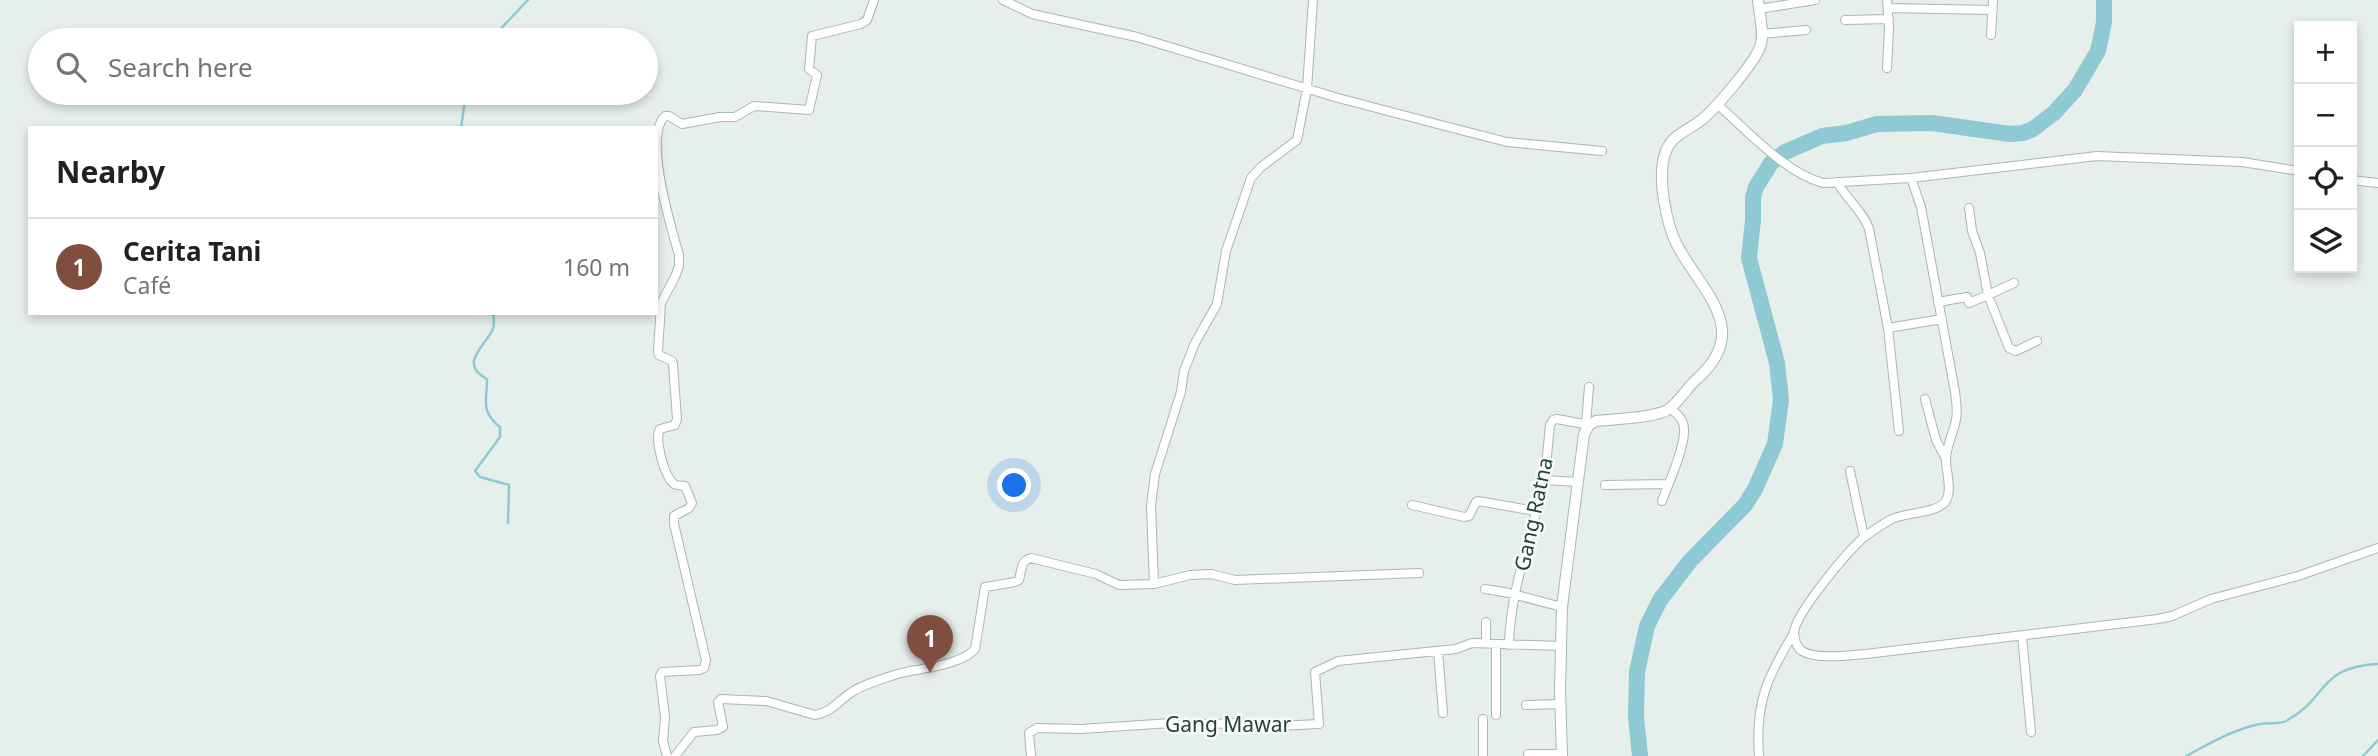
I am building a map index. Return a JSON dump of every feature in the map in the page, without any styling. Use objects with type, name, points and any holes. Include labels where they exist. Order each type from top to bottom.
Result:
[{"type":"street","points":[[667,756],[663,741],[665,717],[660,676],[662,672],[699,670],[704,668],[706,660],[674,524],[674,516],[689,508],[692,503],[685,486],[674,485],[661,458],[657,434],[660,429],[675,425],[677,419],[673,364],[658,352],[661,303],[679,266],[679,255],[659,181],[658,125],[665,116],[682,124],[734,117],[754,106],[809,110],[817,75],[809,68],[812,36],[861,24],[867,20],[874,0]]},
{"type":"street","points":[[1003,0],[1032,14],[1137,37],[1307,89],[1507,142],[1602,151]]},
{"type":"street","points":[[1154,584],[1151,506],[1155,474],[1181,391],[1184,371],[1195,343],[1217,304],[1226,251],[1248,183],[1261,167],[1297,141],[1307,89],[1313,0]]},
{"type":"street","points":[[1587,424],[1656,414],[1671,408],[1713,364],[1723,335],[1715,307],[1684,257],[1671,230],[1665,201],[1663,159],[1673,138],[1703,120],[1718,105],[1757,52],[1761,34],[1759,5],[1815,0]]},
{"type":"street","points":[[1991,35],[1993,0]]},
{"type":"street","points":[[1886,68],[1888,4],[1993,10]]},
{"type":"street","points":[[1845,20],[1889,19]]},
{"type":"street","points":[[1761,34],[1806,30]]},
{"type":"street","points":[[1718,105],[1797,172],[1823,183],[1911,178],[2097,156],[2242,162],[2294,170]]},
{"type":"street","points":[[1759,756],[1759,707],[1766,682],[1816,593],[1864,537],[1901,515],[1935,509],[1944,503],[1948,492],[1945,457],[1957,418],[1957,407],[1921,207],[1911,178]]},
{"type":"street","points":[[2357,181],[2378,183]]},
{"type":"street","points":[[1837,182],[1848,201],[1867,223],[1888,327],[1899,431]]},
{"type":"street","points":[[1969,208],[1972,232],[1980,253],[1988,295],[2010,348],[2016,351],[2037,341]]},
{"type":"street","points":[[1938,302],[1967,296],[1969,303],[2014,283]]},
{"type":"street","points":[[1888,327],[1942,319]]},
{"type":"street","points":[[1528,754],[1562,755],[1562,607],[1582,441],[1587,424],[1589,387]]},
{"type":"street","points":[[1925,399],[1936,440],[1945,457]]},
{"type":"street","points":[[1662,501],[1677,460],[1684,430],[1683,422],[1671,408]]},
{"type":"street","name":"Gang Ratna","points":[[1509,645],[1509,624],[1515,595],[1544,480],[1550,425],[1553,420],[1558,419],[1587,424]]},
{"type":"street","points":[[1850,471],[1864,537]]},
{"type":"street","points":[[1544,480],[1578,482]]},
{"type":"street","points":[[1605,485],[1668,484]]},
{"type":"street","points":[[1412,505],[1464,517],[1469,516],[1478,501],[1535,512]]},
{"type":"street","points":[[1794,633],[1802,652],[1821,656],[1866,654],[2172,616],[2211,599],[2298,576],[2378,548]]},
{"type":"street","points":[[675,756],[694,732],[723,727],[718,702],[721,699],[766,701],[815,715],[823,714],[859,688],[966,656],[975,649],[985,587],[1019,580],[1026,559],[1096,573],[1119,585],[1154,584],[1189,575],[1211,574],[1236,580],[1419,573]]},
{"type":"street","points":[[1485,589],[1562,607]]},
{"type":"street","points":[[1486,622],[1486,643]]},
{"type":"street","points":[[2022,636],[2031,732]]},
{"type":"street","name":"Gang Mawar","points":[[1031,756],[1029,733],[1037,728],[1081,729],[1171,723],[1277,726],[1319,724],[1315,672],[1338,661],[1456,649],[1468,644],[1560,646]]},
{"type":"street","points":[[1496,645],[1496,715]]},
{"type":"street","points":[[1438,650],[1443,713]]},
{"type":"street","points":[[1526,705],[1560,704]]},
{"type":"street","points":[[1483,719],[1483,756]]},
{"type":"waterway","points":[[501,28],[528,0]]},
{"type":"waterway","points":[[1640,756],[1636,717],[1637,672],[1647,626],[1660,600],[1690,561],[1745,505],[1775,444],[1781,400],[1777,363],[1749,258],[1756,187],[1771,163],[1785,152],[1822,136],[1846,133],[1877,124],[1932,123],[2010,134],[2033,129],[2054,113],[2075,90],[2098,51],[2104,22],[2104,0]]},
{"type":"waterway","points":[[461,126],[464,105]]},
{"type":"waterway","points":[[493,315],[493,329],[474,362],[475,368],[487,379],[487,411],[500,427],[500,437],[475,471],[480,477],[509,485],[508,523]]},
{"type":"waterway","points":[[2186,756],[2241,729],[2286,721],[2310,703],[2333,677],[2358,666],[2378,664]]},
{"type":"waterway","points":[[2363,756],[2378,740]]},
{"type":"place","name":"Cerita Tani","points":[[930,673]]}]
